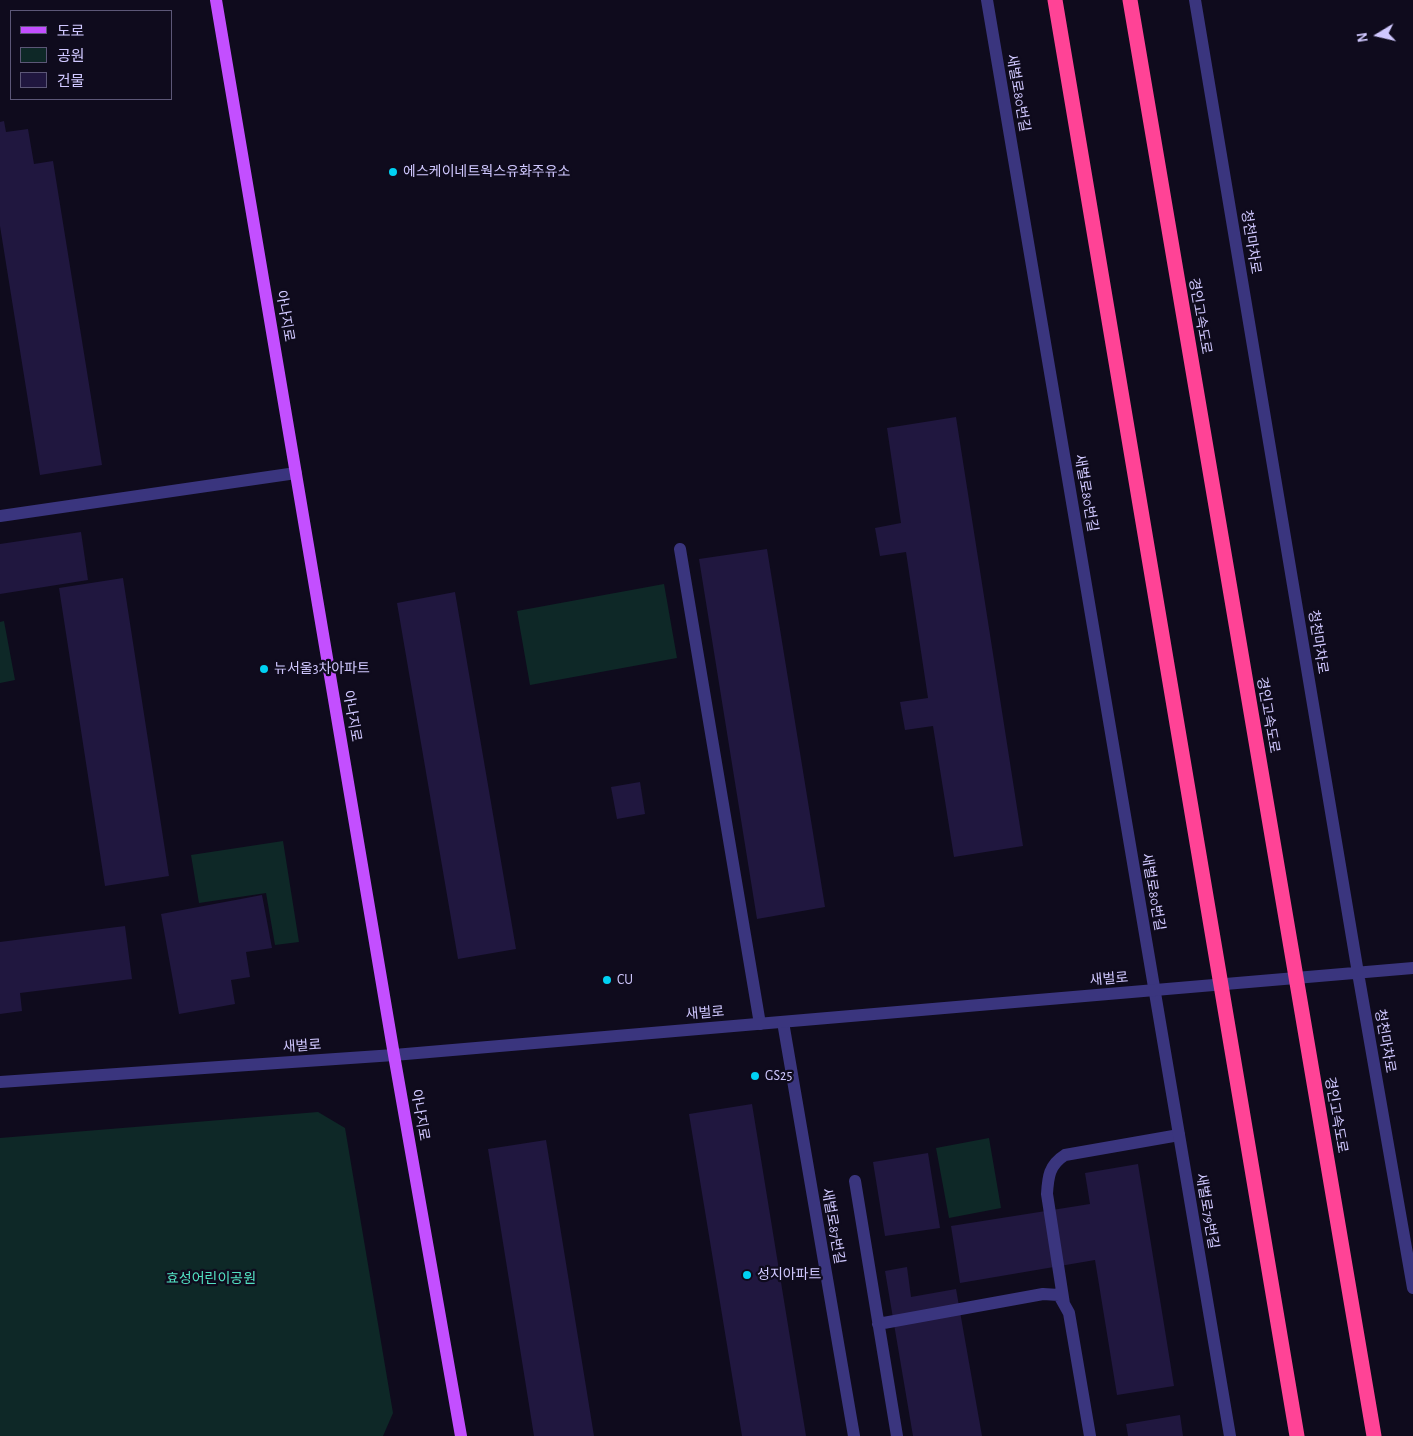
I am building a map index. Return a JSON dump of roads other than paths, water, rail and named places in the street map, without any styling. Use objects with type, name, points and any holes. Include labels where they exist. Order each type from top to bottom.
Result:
[{"type":"highway","points":[[1055,0],[1298,1436]]},
{"type":"highway","name":"경인고속도로","points":[[1130,0],[1374,1436]]},
{"type":"main road","name":"아나지로","points":[[216,0],[394,1055],[461,1436]]},
{"type":"street","name":"새벌로80번길","points":[[987,0],[1155,990]]},
{"type":"street","name":"청천마차로","points":[[1196,0],[1358,973],[1413,1288]]},
{"type":"street","points":[[0,516],[296,473]]},
{"type":"street","points":[[680,549],[760,1024]]},
{"type":"street","name":"새벌로","points":[[0,1082],[394,1055],[1413,968]]},
{"type":"street","name":"새벌로79번길","points":[[1155,990],[1230,1436]]},
{"type":"street","name":"새벌로87번길","points":[[783,1022],[854,1436]]},
{"type":"street","points":[[1064,1304],[1047,1194],[1050,1170],[1057,1160],[1065,1155],[1179,1135]]},
{"type":"street","points":[[855,1180],[897,1436]]},
{"type":"street","points":[[878,1324],[1043,1294],[1059,1295],[1069,1313],[1090,1436]]},
{"type":"place","name":"에스케이네트웍스유화주유소","points":[[393,172]]},
{"type":"place","name":"뉴서울3차아파트","points":[[264,669]]},
{"type":"place","name":"CU","points":[[607,980]]},
{"type":"place","name":"GS25","points":[[755,1076]]},
{"type":"place","name":"성지아파트","points":[[747,1275]]},
{"type":"park label","name":"효성어린이공원","points":[[211,1279]]}]
